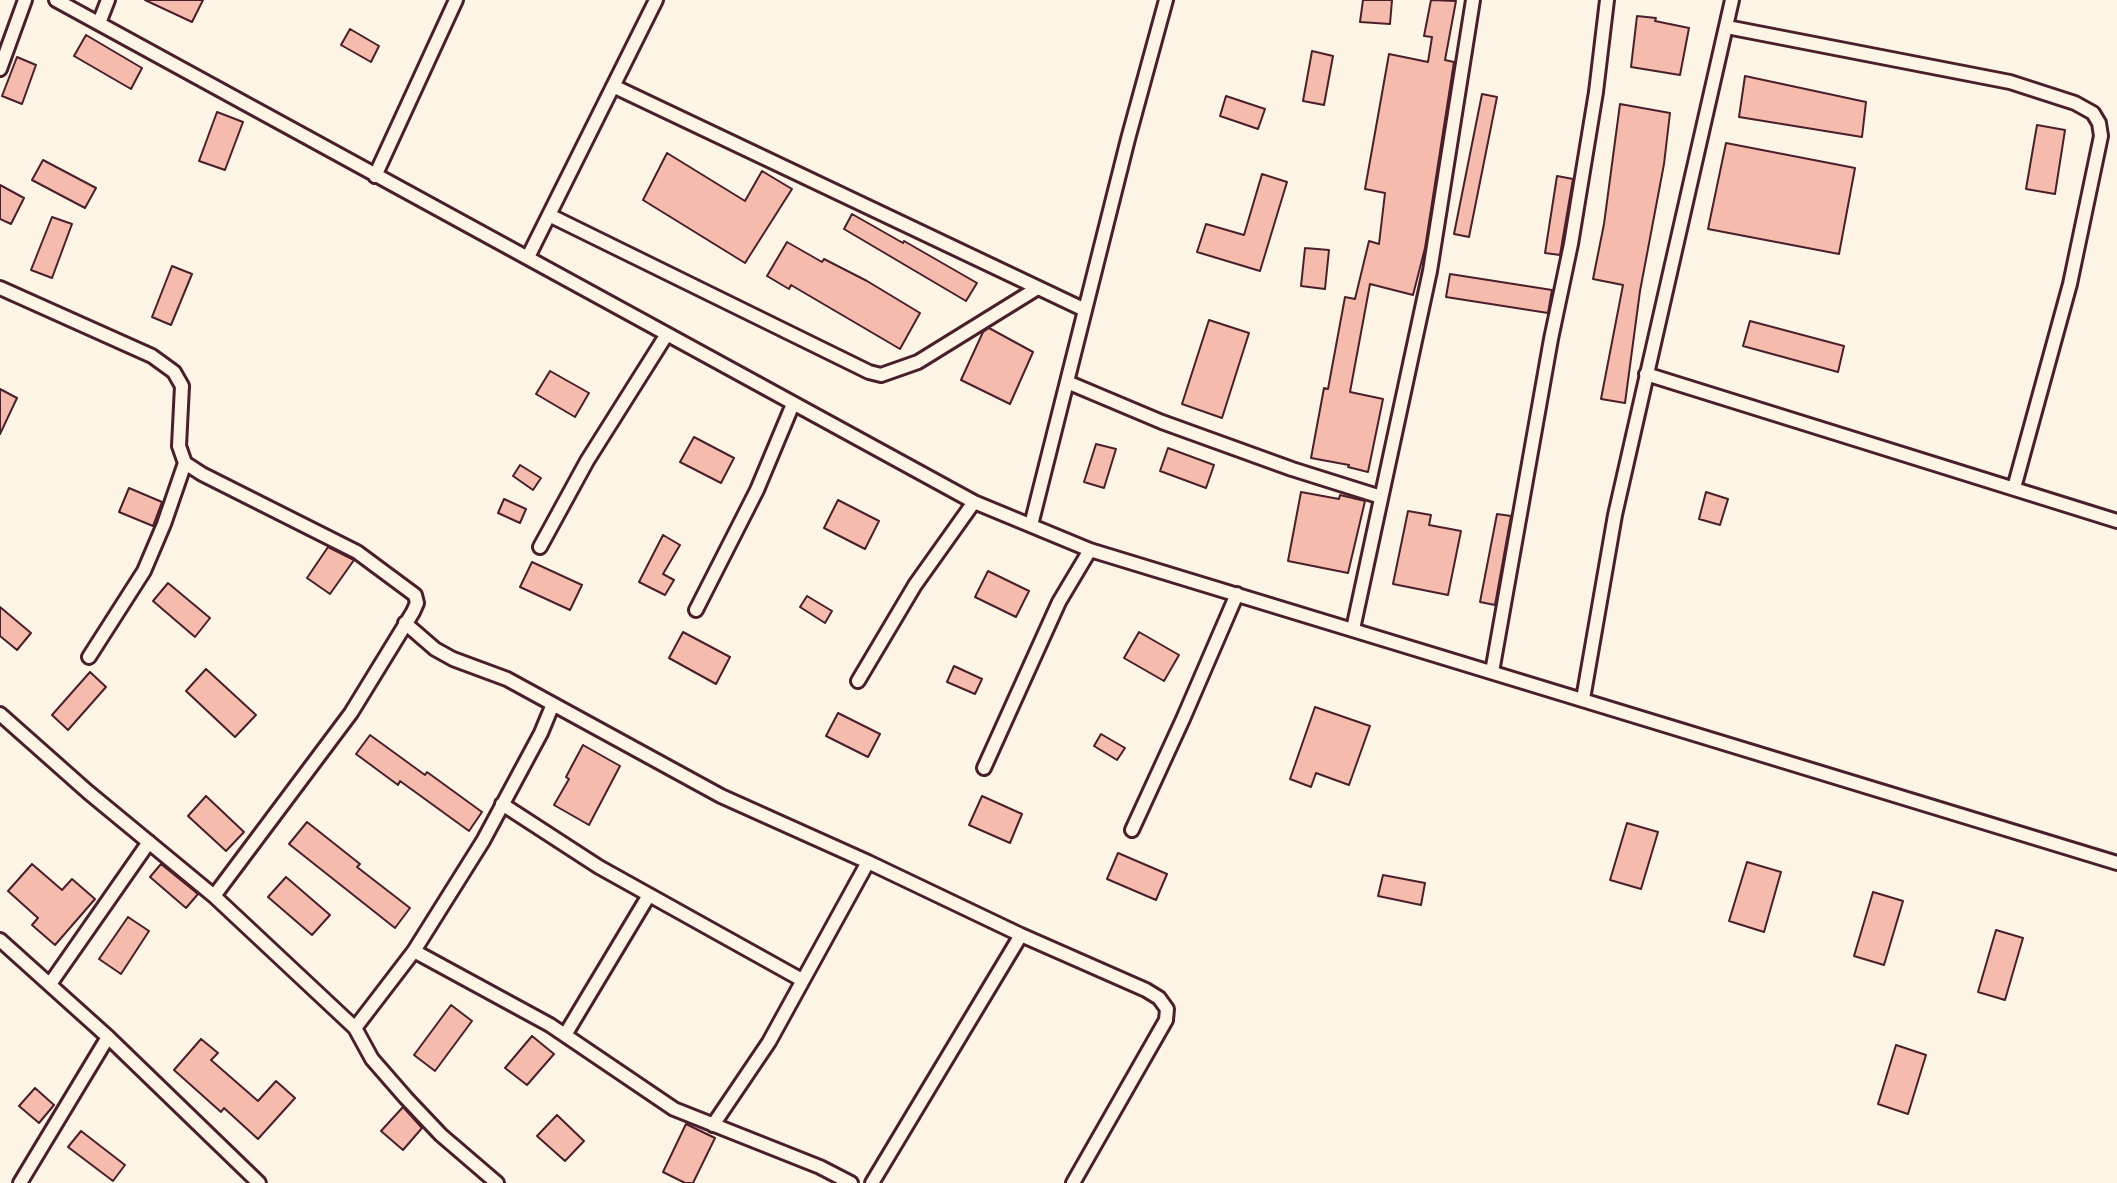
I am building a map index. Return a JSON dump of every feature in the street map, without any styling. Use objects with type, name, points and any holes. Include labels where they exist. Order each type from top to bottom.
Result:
[{"type":"street","points":[[0,69],[25,0]]},
{"type":"street","points":[[56,0],[974,502],[1090,550],[2117,863]]},
{"type":"street","points":[[99,23],[108,0]]},
{"type":"street","points":[[375,176],[456,0]]},
{"type":"street","points":[[528,257],[656,0]]},
{"type":"street","points":[[1031,525],[1166,0]]},
{"type":"street","points":[[1353,629],[1430,271],[1473,0]]},
{"type":"street","points":[[1492,672],[1551,339],[1572,244],[1596,92],[1607,0]]},
{"type":"street","points":[[1583,699],[1615,515],[1732,0]]},
{"type":"street","points":[[1727,27],[2010,82],[2075,103],[2093,113],[2099,122],[2101,136],[2070,284],[2014,488]]},
{"type":"street","points":[[613,86],[1085,310]]},
{"type":"street","points":[[549,215],[857,366],[881,374],[918,362],[1036,289]]},
{"type":"street","points":[[0,288],[152,356],[174,372],[182,386],[178,446],[185,463],[357,552],[415,595],[417,603],[351,713],[214,896]]},
{"type":"street","points":[[540,547],[587,461],[667,334]]},
{"type":"street","points":[[1646,374],[2117,521]]},
{"type":"street","points":[[1067,382],[1162,422],[1292,469],[1381,497]]},
{"type":"street","points":[[696,610],[757,490],[793,404]]},
{"type":"street","points":[[89,657],[144,571],[185,463]]},
{"type":"street","points":[[858,681],[915,585],[974,502]]},
{"type":"street","points":[[984,768],[1059,602],[1090,550]]},
{"type":"street","points":[[1132,830],[1237,594]]},
{"type":"street","points":[[405,623],[435,649],[453,659],[507,679],[721,796],[1159,998],[1167,1009],[1166,1020],[1073,1183]]},
{"type":"street","points":[[355,1028],[414,951],[483,841],[541,733],[553,704]]},
{"type":"street","points":[[0,714],[214,896],[355,1028],[372,1059],[405,1098],[441,1135],[497,1183]]},
{"type":"street","points":[[502,804],[524,821],[599,867],[802,980]]},
{"type":"street","points":[[50,984],[149,842]]},
{"type":"street","points":[[713,1125],[769,1042],[868,862]]},
{"type":"street","points":[[565,1035],[649,895]]},
{"type":"street","points":[[872,1183],[1021,935]]},
{"type":"street","points":[[0,940],[108,1037],[259,1183]]},
{"type":"street","points":[[414,951],[565,1035],[674,1109],[820,1167],[851,1183]]},
{"type":"street","points":[[20,1183],[108,1037]]},
{"type":"building","points":[[145,0],[203,0],[192,22]]},
{"type":"building","points":[[1363,0],[1392,0],[1390,24],[1360,22]]},
{"type":"building","points":[[1431,0],[1456,1],[1445,60],[1454,62],[1425,248],[1413,295],[1370,284],[1350,392],[1383,399],[1368,472],[1348,467],[1349,465],[1311,458],[1324,388],[1328,389],[1345,297],[1355,299],[1369,241],[1379,244],[1385,193],[1365,189],[1389,54],[1428,62],[1432,37],[1424,36]]},
{"type":"building","points":[[1637,16],[1656,18],[1655,21],[1689,28],[1680,75],[1631,67]]},
{"type":"building","points":[[350,29],[379,46],[371,62],[341,45]]},
{"type":"building","points":[[86,35],[142,68],[131,89],[74,56]]},
{"type":"building","points":[[1312,51],[1333,56],[1324,105],[1303,101]]},
{"type":"building","points":[[17,57],[36,65],[22,104],[2,96]]},
{"type":"building","points":[[1745,76],[1866,102],[1862,137],[1739,117]]},
{"type":"building","points":[[1482,94],[1497,97],[1469,237],[1454,234]]},
{"type":"building","points":[[1226,96],[1265,109],[1258,129],[1220,116]]},
{"type":"building","points":[[1620,104],[1670,113],[1664,164],[1640,291],[1625,403],[1601,399],[1623,285],[1593,279],[1604,224]]},
{"type":"building","points":[[217,112],[243,122],[225,170],[199,161]]},
{"type":"building","points":[[2037,125],[2065,130],[2055,194],[2026,189]]},
{"type":"building","points":[[1726,143],[1855,168],[1839,254],[1708,229]]},
{"type":"building","points":[[667,153],[745,201],[762,171],[792,189],[745,263],[643,200]]},
{"type":"building","points":[[43,160],[96,188],[85,208],[32,180]]},
{"type":"building","points":[[1262,174],[1287,182],[1260,271],[1197,252],[1206,224],[1244,235]]},
{"type":"building","points":[[1557,176],[1573,179],[1560,255],[1545,253]]},
{"type":"building","points":[[0,185],[24,198],[11,224],[0,219]]},
{"type":"building","points":[[852,214],[977,283],[966,301],[844,229]]},
{"type":"building","points":[[52,217],[72,224],[52,278],[31,270]]},
{"type":"building","points":[[787,242],[822,262],[824,259],[867,281],[920,313],[900,349],[791,285],[789,289],[767,276]]},
{"type":"building","points":[[1305,248],[1329,250],[1325,289],[1301,286]]},
{"type":"building","points":[[172,266],[192,274],[171,325],[152,317]]},
{"type":"building","points":[[1450,274],[1552,290],[1548,313],[1446,297]]},
{"type":"building","points":[[1209,320],[1249,333],[1222,418],[1182,404]]},
{"type":"building","points":[[1750,321],[1844,346],[1838,372],[1743,346]]},
{"type":"building","points":[[989,328],[1033,352],[1010,404],[961,380],[983,332]]},
{"type":"building","points":[[550,371],[589,393],[575,417],[536,394]]},
{"type":"building","points":[[0,389],[17,398],[0,434]]},
{"type":"building","points":[[694,437],[734,458],[721,483],[680,462]]},
{"type":"building","points":[[1096,444],[1116,449],[1104,488],[1084,482]]},
{"type":"building","points":[[1168,448],[1214,465],[1206,488],[1160,471]]},
{"type":"building","points":[[520,465],[541,478],[533,490],[513,476]]},
{"type":"building","points":[[129,488],[162,502],[153,526],[119,512]]},
{"type":"building","points":[[1301,492],[1339,499],[1340,495],[1365,501],[1348,573],[1288,561]]},
{"type":"building","points":[[1706,492],[1728,499],[1720,525],[1699,519]]},
{"type":"building","points":[[504,499],[526,509],[520,523],[498,513]]},
{"type":"building","points":[[838,500],[879,521],[865,549],[824,528]]},
{"type":"building","points":[[1408,511],[1431,515],[1429,525],[1461,531],[1448,595],[1393,584]]},
{"type":"building","points":[[1497,514],[1511,516],[1495,605],[1480,602]]},
{"type":"building","points":[[663,535],[680,545],[663,574],[674,580],[665,595],[639,582]]},
{"type":"building","points":[[328,547],[354,560],[330,594],[307,578]]},
{"type":"building","points":[[532,562],[582,585],[570,610],[520,587]]},
{"type":"building","points":[[988,571],[1029,591],[1016,617],[975,597]]},
{"type":"building","points":[[168,583],[210,618],[195,637],[153,601]]},
{"type":"building","points":[[807,596],[832,611],[825,623],[800,607]]},
{"type":"building","points":[[0,607],[31,633],[17,650],[0,636]]},
{"type":"building","points":[[683,632],[730,657],[716,684],[669,658]]},
{"type":"building","points":[[1139,632],[1179,655],[1164,681],[1124,658]]},
{"type":"building","points":[[954,666],[982,679],[975,694],[947,682]]},
{"type":"building","points":[[206,669],[256,715],[235,737],[186,691]]},
{"type":"building","points":[[90,672],[106,687],[68,730],[52,715]]},
{"type":"building","points":[[1315,707],[1370,726],[1349,785],[1316,773],[1311,787],[1290,779]]},
{"type":"building","points":[[838,713],[880,734],[868,757],[826,736]]},
{"type":"building","points":[[1101,734],[1125,748],[1117,760],[1094,746]]},
{"type":"building","points":[[370,735],[482,812],[469,831],[400,781],[398,785],[356,754]]},
{"type":"building","points":[[583,745],[620,766],[589,825],[554,805],[569,779],[566,777]]},
{"type":"building","points":[[206,796],[244,832],[226,851],[188,816]]},
{"type":"building","points":[[982,796],[1022,814],[1010,843],[969,825]]},
{"type":"building","points":[[307,822],[360,864],[357,867],[410,908],[395,928],[289,844]]},
{"type":"building","points":[[1627,823],[1658,832],[1641,889],[1610,880]]},
{"type":"building","points":[[1118,853],[1167,874],[1156,900],[1107,879]]},
{"type":"building","points":[[1747,862],[1781,872],[1764,932],[1729,921]]},
{"type":"building","points":[[32,864],[62,890],[72,879],[95,899],[55,945],[32,925],[38,918],[8,891]]},
{"type":"building","points":[[161,864],[198,894],[186,908],[150,877]]},
{"type":"building","points":[[1383,875],[1425,883],[1421,905],[1378,896]]},
{"type":"building","points":[[286,877],[330,915],[312,935],[268,897]]},
{"type":"building","points":[[1873,892],[1903,901],[1884,965],[1854,956]]},
{"type":"building","points":[[128,917],[149,931],[121,974],[99,959]]},
{"type":"building","points":[[1996,930],[2023,938],[2005,1000],[1978,992]]},
{"type":"building","points":[[451,1005],[472,1021],[435,1071],[414,1055]]},
{"type":"building","points":[[532,1036],[554,1054],[527,1085],[505,1068]]},
{"type":"building","points":[[201,1039],[218,1053],[211,1060],[258,1101],[276,1081],[295,1098],[258,1139],[224,1108],[221,1112],[174,1070]]},
{"type":"building","points":[[1896,1045],[1926,1055],[1908,1114],[1878,1104]]},
{"type":"building","points":[[35,1088],[54,1105],[39,1123],[19,1106]]},
{"type":"building","points":[[403,1107],[422,1128],[403,1150],[381,1131]]},
{"type":"building","points":[[557,1115],[584,1141],[565,1161],[537,1136]]},
{"type":"building","points":[[686,1124],[715,1138],[693,1183],[685,1183],[663,1172]]},
{"type":"building","points":[[81,1131],[125,1165],[113,1181],[68,1147]]}]
